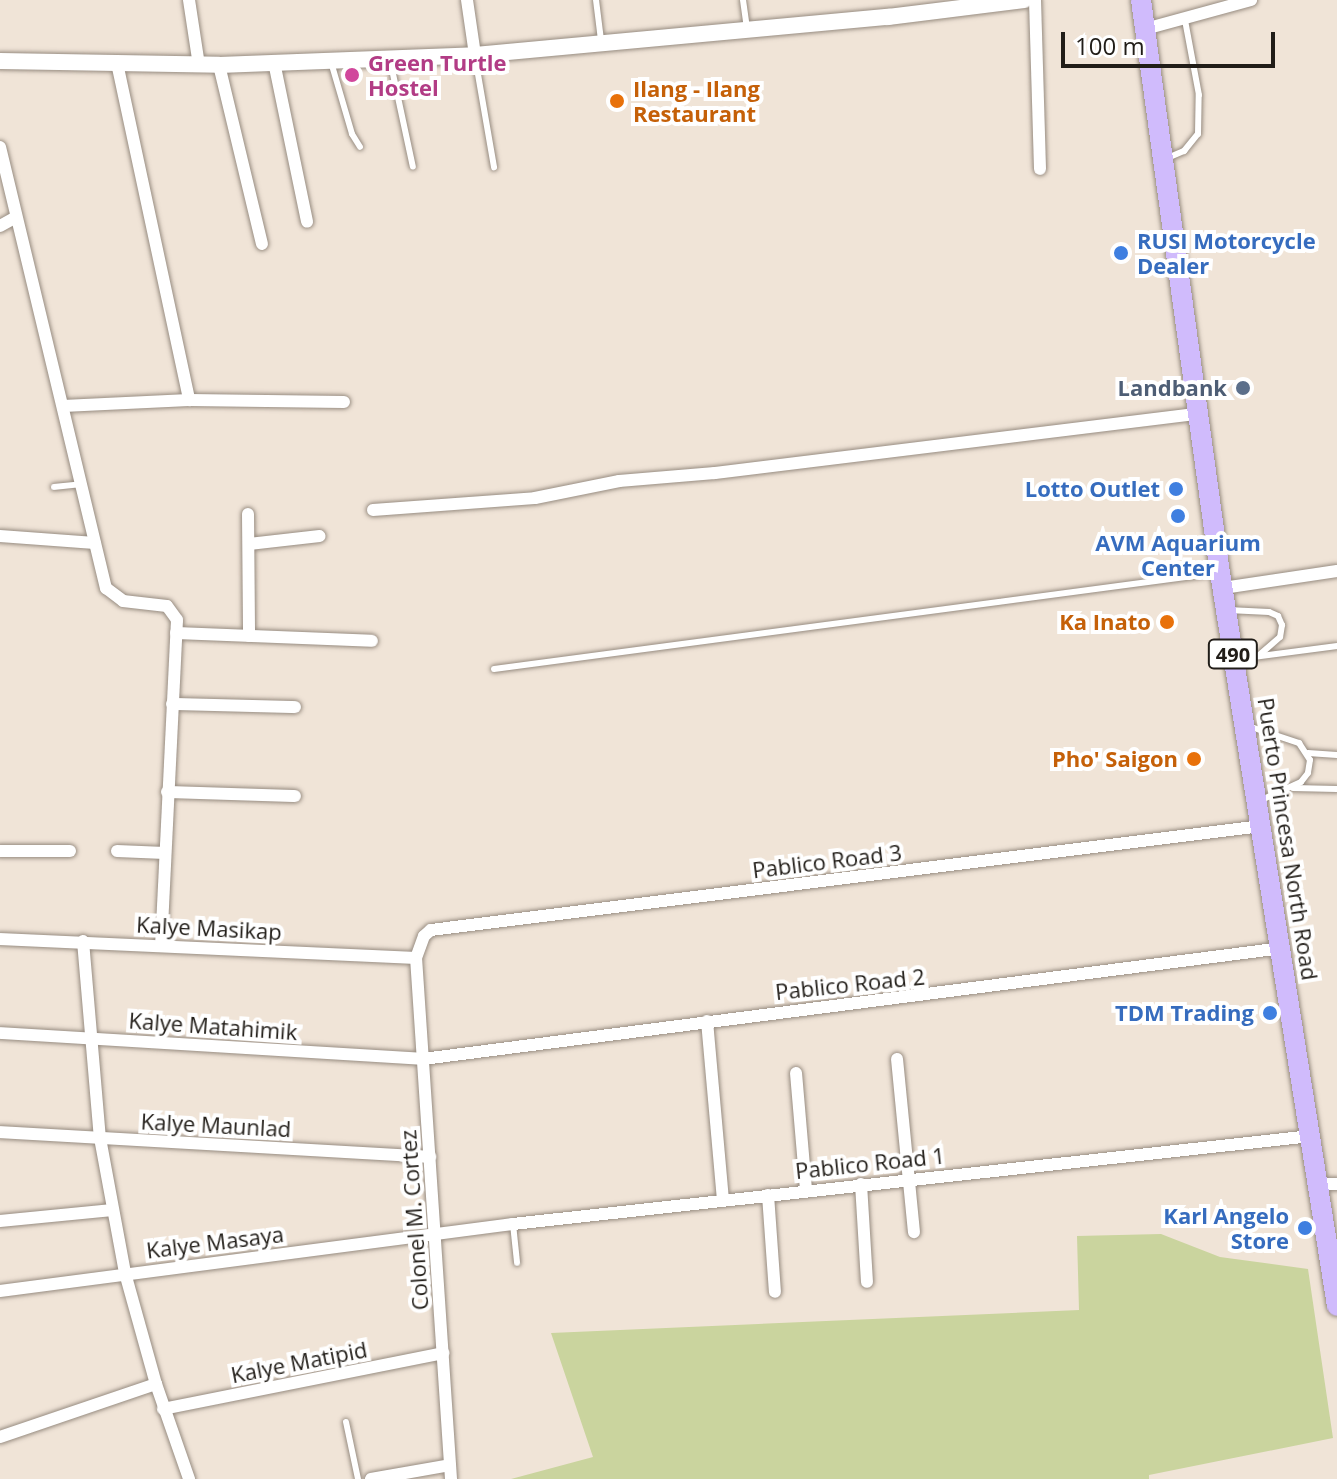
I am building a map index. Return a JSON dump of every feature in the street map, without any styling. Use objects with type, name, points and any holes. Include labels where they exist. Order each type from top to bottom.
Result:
[{"type":"main road","name":"Puerto Princesa North Road","points":[[1141,0],[1226,610],[1311,1136],[1328,1184],[1337,1306]]},
{"type":"street","points":[[189,0],[199,65]]},
{"type":"street","points":[[467,0],[475,55]]},
{"type":"street","points":[[0,61],[219,65],[475,55],[747,30],[930,6],[1024,0]]},
{"type":"street","points":[[1035,0],[1040,169]]},
{"type":"street","points":[[1145,29],[1251,0]]},
{"type":"street","points":[[274,62],[307,222]]},
{"type":"street","points":[[117,63],[189,400]]},
{"type":"street","points":[[219,65],[262,244]]},
{"type":"street","points":[[0,147],[106,588],[113,596],[167,606],[175,614],[161,946]]},
{"type":"street","points":[[0,226],[16,217]]},
{"type":"street","points":[[63,406],[189,400],[344,402]]},
{"type":"street","points":[[373,510],[535,498],[619,481],[715,473],[1197,414]]},
{"type":"street","points":[[248,514],[249,636]]},
{"type":"street","points":[[0,536],[95,543]]},
{"type":"street","points":[[249,544],[320,536]]},
{"type":"street","points":[[1222,580],[1337,571]]},
{"type":"street","points":[[176,633],[372,641]]},
{"type":"street","points":[[172,704],[295,707]]},
{"type":"street","points":[[167,792],[295,796]]},
{"type":"street","name":"Pablico Road 3","points":[[416,958],[424,936],[441,927],[1261,826]]},
{"type":"street","points":[[0,851],[70,851]]},
{"type":"street","points":[[117,851],[165,853]]},
{"type":"street","name":"Kalye Masikap","points":[[0,939],[416,958]]},
{"type":"street","points":[[83,941],[89,1037],[100,1138],[112,1210],[125,1273],[163,1409],[189,1479]]},
{"type":"street","name":"Pablico Road 2","points":[[423,1059],[1282,948]]},
{"type":"street","name":"Colonel M. Cortez","points":[[416,958],[451,1472]]},
{"type":"street","points":[[707,1021],[723,1200]]},
{"type":"street","name":"Kalye Matahimik","points":[[0,1033],[423,1059]]},
{"type":"street","points":[[897,1059],[914,1232]]},
{"type":"street","points":[[796,1073],[806,1190]]},
{"type":"street","name":"Kalye Maunlad","points":[[0,1132],[430,1157]]},
{"type":"street","name":"Pablico Road 1","points":[[435,1234],[909,1178],[1311,1136]]},
{"type":"street","points":[[861,1184],[867,1282]]},
{"type":"street","points":[[768,1195],[775,1292]]},
{"type":"street","points":[[0,1221],[112,1210]]},
{"type":"street","name":"Kalye Masaya","points":[[0,1291],[435,1234]]},
{"type":"street","name":"Kalye Matipid","points":[[163,1409],[443,1353]]},
{"type":"street","points":[[0,1437],[156,1384]]},
{"type":"street","points":[[371,1479],[451,1472]]},
{"type":"lane","points":[[596,0],[602,45]]},
{"type":"lane","points":[[743,0],[747,30]]},
{"type":"lane","points":[[1162,160],[1184,151],[1198,134],[1200,105],[1185,20]]},
{"type":"lane","points":[[475,55],[494,167]]},
{"type":"lane","points":[[390,60],[413,167]]},
{"type":"lane","points":[[331,62],[352,134],[360,147]]},
{"type":"lane","points":[[54,487],[81,484]]},
{"type":"lane","points":[[494,669],[1222,580]]},
{"type":"lane","points":[[1226,610],[1269,612],[1278,616],[1282,625],[1280,637],[1259,655]]},
{"type":"lane","points":[[1234,660],[1337,646]]},
{"type":"lane","points":[[1245,725],[1299,743],[1308,753],[1309,767],[1305,778],[1291,788],[1257,802]]},
{"type":"lane","points":[[1308,753],[1337,755]]},
{"type":"lane","points":[[1291,788],[1337,789]]},
{"type":"lane","points":[[513,1224],[517,1263]]},
{"type":"lane","points":[[346,1422],[358,1479]]},
{"type":"green space","points":[[1161,1234],[1220,1257],[1308,1269],[1333,1438],[1149,1475],[1149,1479],[511,1479],[593,1457],[551,1333],[1079,1310],[1077,1236]]},
{"type":"place","name":"Green Turtle Hostel","points":[[352,75]]},
{"type":"place","name":"Ilang - Ilang Restaurant","points":[[617,101]]},
{"type":"place","name":"RUSI Motorcycle Dealer","points":[[1121,253]]},
{"type":"place","name":"Landbank","points":[[1243,388]]},
{"type":"place","name":"Lotto Outlet","points":[[1176,489]]},
{"type":"place","name":"AVM Aquarium Center","points":[[1178,516]]},
{"type":"place","name":"Ka Inato","points":[[1167,622]]},
{"type":"place","name":"Pho' Saigon","points":[[1194,759]]},
{"type":"place","name":"TDM Trading","points":[[1270,1013]]},
{"type":"place","name":"Karl Angelo Store","points":[[1305,1228]]}]
